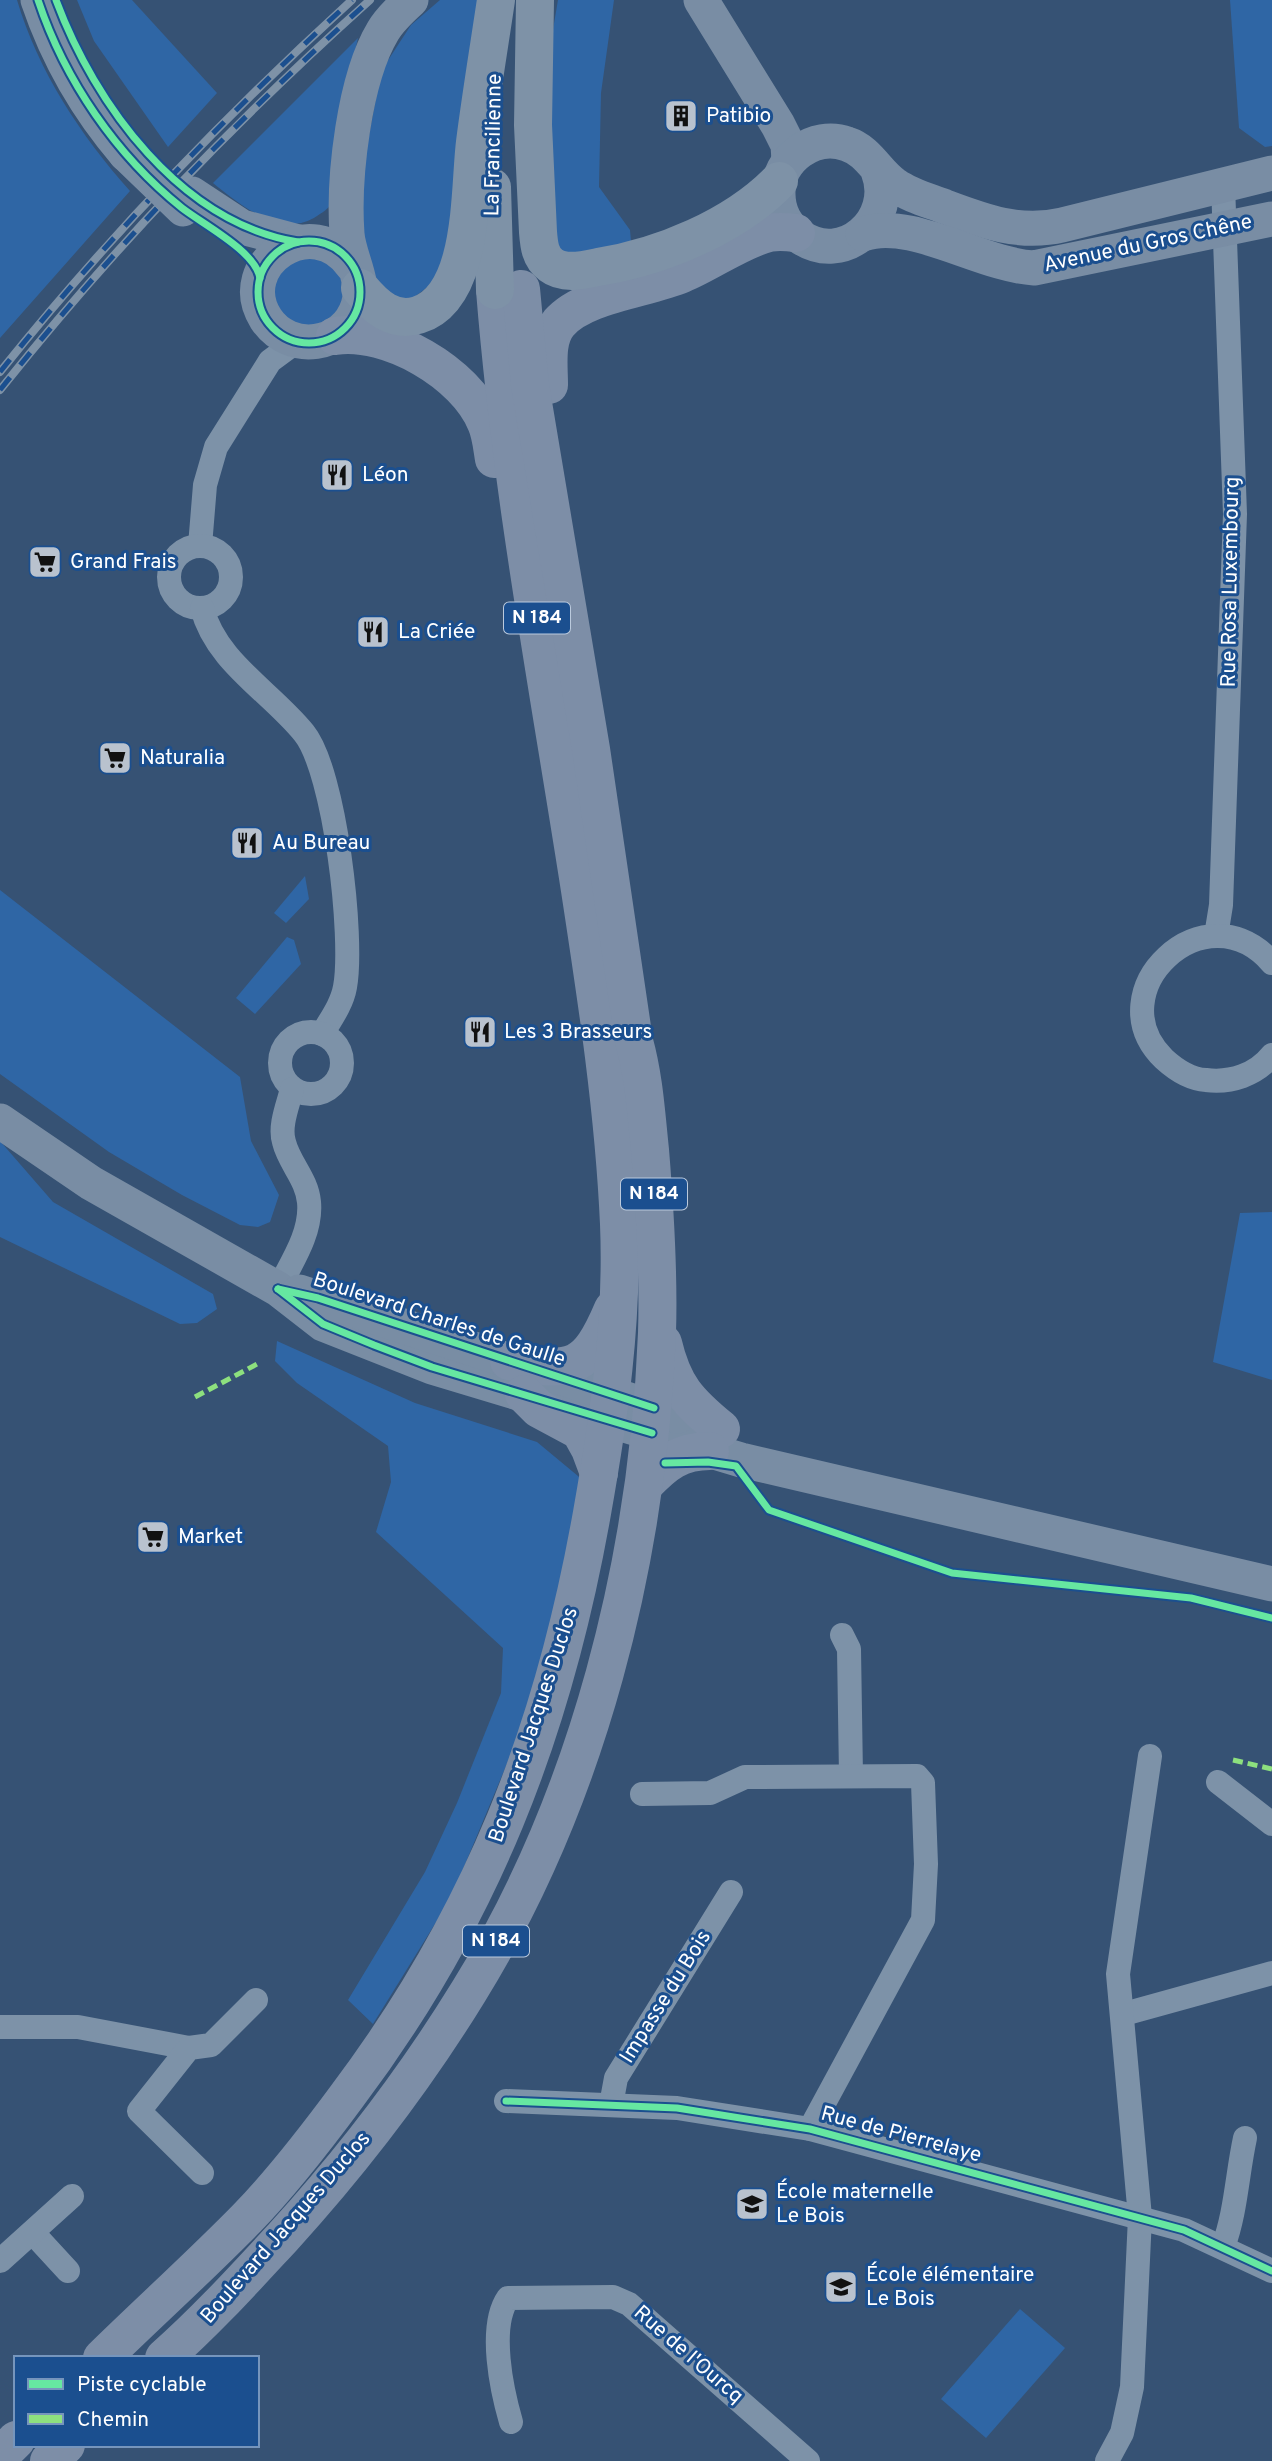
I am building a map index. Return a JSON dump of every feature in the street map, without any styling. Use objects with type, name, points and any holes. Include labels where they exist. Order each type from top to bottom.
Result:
[{"type":"highway","points":[[356,276],[387,313],[407,318],[431,309],[452,286],[466,234],[475,145],[498,0]]},
{"type":"highway","name":"La Francilienne","points":[[498,0],[492,194],[508,290]]},
{"type":"highway","points":[[534,0],[533,125],[539,248],[551,265],[559,269],[581,270],[656,255],[748,207],[784,171]]},
{"type":"highway","name":"La Francilienne","points":[[508,290],[534,0]]},
{"type":"main road","points":[[538,420],[550,392],[548,351],[552,335],[558,324],[571,312],[681,275],[762,235],[796,233]]},
{"type":"main road","name":"N 184","points":[[508,290],[538,420],[634,1041],[643,1071],[657,1235],[658,1425]]},
{"type":"main road","name":"N 184","points":[[508,290],[502,382],[604,1053],[619,1221],[621,1291],[658,1425]]},
{"type":"main road","points":[[320,339],[376,338],[415,353],[470,395],[486,423],[495,462],[517,636],[530,676],[559,859],[578,878]]},
{"type":"main road","name":"N 184","points":[[517,1377],[564,1367],[581,1360],[600,1341],[621,1291]]},
{"type":"main road","points":[[624,1589],[616,1536],[629,1471],[658,1425],[689,1404],[667,1358],[658,1317]]},
{"type":"main road","points":[[517,1377],[539,1409],[580,1431],[599,1473]]},
{"type":"main road","points":[[645,1483],[675,1457],[692,1451],[658,1425]]},
{"type":"main road","name":"Boulevard Jacques Duclos","points":[[104,2356],[250,2215],[317,2136],[378,2055],[427,1981],[500,1838],[519,1787],[555,1677],[580,1583],[599,1473],[658,1425]]},
{"type":"main road","name":"Boulevard Jacques Duclos","points":[[166,2356],[212,2316],[346,2165],[397,2098],[470,1990],[509,1917],[564,1795],[604,1671],[658,1425]]},
{"type":"main road","points":[[0,2456],[14,2442]]},
{"type":"main road","points":[[48,2461],[64,2447]]},
{"type":"street","points":[[38,0],[76,82],[99,121],[134,148],[255,265],[260,278],[260,305],[268,322],[282,335],[320,339]]},
{"type":"street","points":[[56,0],[92,77],[134,148]]},
{"type":"street","points":[[200,546],[205,485],[212,459],[226,427],[266,365],[278,354],[320,339],[353,318],[356,276],[347,236],[346,194],[364,75],[384,29],[411,0]]},
{"type":"street","points":[[701,0],[785,136],[790,151],[784,171],[780,209],[796,233],[811,242],[830,246],[849,242],[863,234],[875,222],[882,204],[883,190],[878,171],[862,151],[813,130],[759,91]]},
{"type":"street","points":[[784,171],[811,144],[838,141]]},
{"type":"street","name":"Avenue du Gros Chêne","points":[[878,171],[913,195],[988,223],[1031,229],[1087,220],[1272,173]]},
{"type":"street","name":"Rue Rosa Luxembourg","points":[[1216,936],[1221,905],[1235,514],[1223,185]]},
{"type":"street","points":[[260,278],[276,254],[329,228],[346,194]]},
{"type":"street","points":[[188,201],[242,227],[334,248],[356,276]]},
{"type":"street","name":"Avenue du Gros Chêne","points":[[863,234],[881,229],[904,231],[1000,264],[1034,268],[1272,219]]},
{"type":"street","points":[[266,365],[268,322]]},
{"type":"street","points":[[200,546],[216,551],[228,563],[230,573],[226,593],[220,600],[202,608],[192,607],[176,597],[169,578],[174,559],[181,552],[200,546]]},
{"type":"street","points":[[202,608],[208,629],[219,647],[306,736],[320,765],[346,899],[349,933],[345,988],[340,1005],[323,1034]]},
{"type":"street","points":[[1272,963],[1262,952],[1241,940],[1216,936],[1184,944],[1158,964],[1147,983],[1143,1005],[1146,1030],[1157,1052],[1174,1069],[1197,1079],[1222,1082],[1246,1076],[1272,1055]]},
{"type":"street","points":[[303,1033],[323,1034],[338,1048],[342,1058],[338,1079],[322,1093],[301,1093],[292,1088],[281,1073],[281,1053],[286,1044],[303,1033]]},
{"type":"street","points":[[278,1289],[299,1248],[309,1203],[299,1169],[284,1144],[282,1128],[292,1088]]},
{"type":"street","name":"Boulevard Charles de Gaulle","points":[[0,1121],[91,1183],[278,1289],[318,1298],[517,1377],[658,1425],[1272,1584]]},
{"type":"street","points":[[842,1635],[849,1649],[851,1776]]},
{"type":"street","points":[[1107,2461],[1122,2433],[1132,2387],[1140,2217],[1124,2014],[1118,1973],[1150,1756]]},
{"type":"street","points":[[642,1794],[710,1793],[745,1777],[916,1776],[923,1783],[925,1911],[911,1947],[810,2129]]},
{"type":"street","points":[[1217,1782],[1272,1824]]},
{"type":"street","name":"Impasse du Bois","points":[[611,2105],[616,2078],[731,1892]]},
{"type":"street","points":[[1124,2014],[1272,1973]]},
{"type":"street","points":[[0,2027],[78,2027],[189,2048],[211,2045],[256,2000]]},
{"type":"street","points":[[189,2048],[139,2111],[202,2173]]},
{"type":"street","name":"Rue de Pierrelaye","points":[[506,2101],[716,2112],[810,2129],[1140,2217],[1223,2247],[1272,2271]]},
{"type":"street","points":[[1223,2247],[1233,2221],[1236,2179],[1245,2138]]},
{"type":"street","points":[[0,2261],[72,2196]]},
{"type":"street","points":[[33,2233],[68,2271]]},
{"type":"street","name":"Rue de l'Ourcq","points":[[511,2423],[501,2388],[499,2341],[500,2314],[508,2298],[613,2297],[629,2304],[808,2461]]},
{"type":"shaded area","points":[[0,0],[17,0],[37,52],[63,102],[95,148],[130,191],[0,338]]},
{"type":"shaded area","points":[[77,0],[132,0],[217,93],[168,147],[94,41]]},
{"type":"shaded area","points":[[440,0],[479,0],[445,274],[405,304],[377,288],[359,238],[365,157],[381,71],[411,25]]},
{"type":"shaded area","points":[[558,0],[614,0],[601,93],[599,187],[630,230],[632,252],[569,256],[556,247],[545,145],[550,47]]},
{"type":"shaded area","points":[[1230,0],[1272,0],[1272,146],[1265,147],[1239,128]]},
{"type":"shaded area","points":[[358,38],[342,117],[337,187],[334,200],[328,208],[304,222],[276,222],[248,209],[213,183]]},
{"type":"shaded area","points":[[309,253],[318,254],[347,281],[337,320],[298,328],[274,306],[275,274]]},
{"type":"shaded area","points":[[305,876],[309,899],[286,923],[274,913]]},
{"type":"shaded area","points":[[0,890],[240,1077],[251,1141],[279,1195],[270,1222],[258,1227],[240,1225],[182,1195],[109,1152],[0,1074]]},
{"type":"shaded area","points":[[287,937],[294,940],[301,964],[255,1014],[236,998]]},
{"type":"shaded area","points":[[0,1141],[53,1202],[213,1294],[217,1309],[197,1323],[180,1324],[0,1237]]},
{"type":"shaded area","points":[[1272,1212],[1272,1380],[1213,1362],[1240,1213]]},
{"type":"shaded area","points":[[277,1341],[415,1403],[537,1442],[584,1481],[552,1625],[521,1730],[451,1898],[373,2024],[348,2000],[425,1872],[457,1803],[501,1693],[503,1648],[376,1532],[391,1482],[388,1446],[297,1383],[275,1361]]},
{"type":"shaded area","points":[[1020,2309],[1065,2348],[986,2438],[941,2399]]},
{"type":"railway","points":[[0,372],[82,274],[168,179],[258,88],[352,0]]},
{"type":"railway","points":[[0,390],[87,286],[177,187],[223,139],[370,0]]},
{"type":"marked path","points":[[195,1397],[259,1363]]},
{"type":"marked path","points":[[1233,1760],[1272,1769]]},
{"type":"cycle path","points":[[38,0],[49,30],[78,87],[115,140],[135,165],[182,208],[239,248],[249,258],[260,278]]},
{"type":"cycle path","points":[[56,0],[94,79],[119,118],[148,153],[180,185],[216,211],[256,230],[298,242]]},
{"type":"cycle path","points":[[309,241],[328,245],[345,256],[356,273],[360,292],[356,311],[345,328],[328,339],[309,343],[290,339],[273,328],[262,311],[258,292],[262,273],[273,256],[290,245],[309,241]]},
{"type":"cycle path","points":[[278,1289],[323,1324],[374,1345],[432,1367],[652,1433]]},
{"type":"cycle path","points":[[278,1289],[318,1298],[654,1408]]},
{"type":"cycle path","points":[[665,1463],[708,1462],[736,1466],[769,1510],[952,1573],[1191,1598],[1272,1618]]},
{"type":"cycle path","points":[[506,2101],[677,2108],[810,2129],[1184,2230],[1272,2271]]},
{"type":"place","name":"Patibio","points":[[681,116]]},
{"type":"place","name":"Léon","points":[[337,475]]},
{"type":"place","name":"Grand Frais","points":[[45,562]]},
{"type":"place","name":"La Criée","points":[[373,632]]},
{"type":"place","name":"Naturalia","points":[[115,758]]},
{"type":"place","name":"Au Bureau","points":[[247,843]]},
{"type":"place","name":"Les 3 Brasseurs","points":[[480,1032]]},
{"type":"place","name":"Market","points":[[153,1537]]},
{"type":"place","name":"École maternelle Le Bois","points":[[752,2204]]},
{"type":"place","name":"École élémentaire Le Bois","points":[[841,2287]]}]
